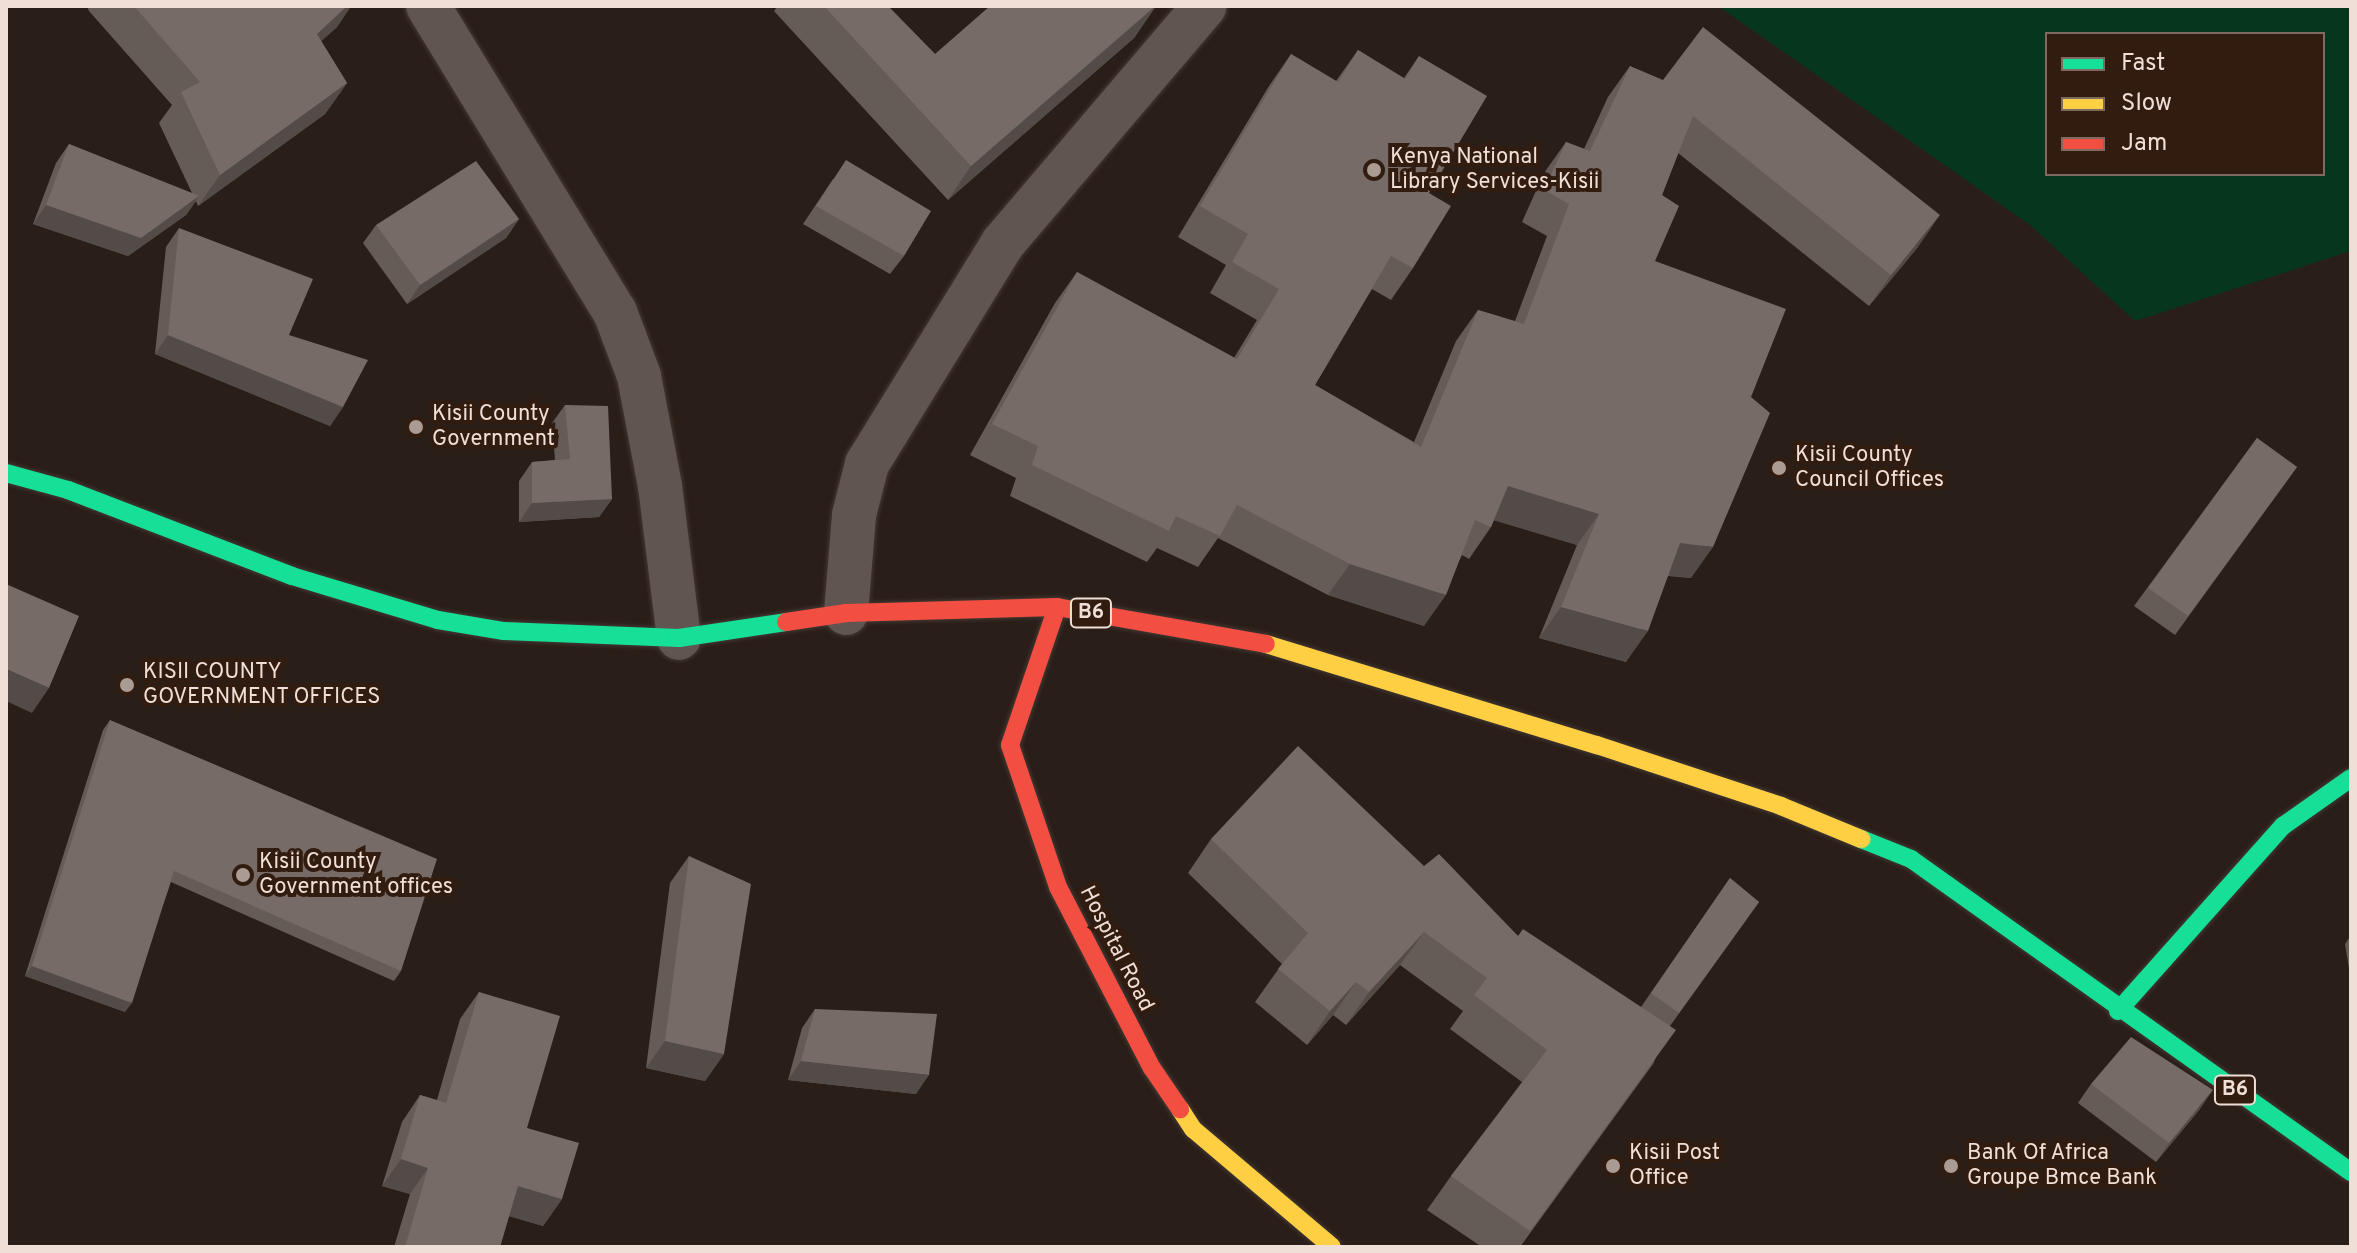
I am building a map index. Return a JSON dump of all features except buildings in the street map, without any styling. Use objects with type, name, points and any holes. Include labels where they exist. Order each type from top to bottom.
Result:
[{"type":"main road","name":"B6","points":[[6,473],[68,490],[292,576],[438,620],[504,631],[679,638],[846,613],[1057,607],[1262,643],[1781,806],[1911,859],[2118,1011],[2351,1172]]},
{"type":"main road","name":"Hospital Road","points":[[1057,607],[1010,745],[1058,887],[1152,1068],[1193,1129],[1332,1247]]},
{"type":"main road","points":[[2118,1011],[2283,826],[2351,778]]},
{"type":"street","points":[[428,6],[615,312],[639,376],[660,486],[679,638]]},
{"type":"street","points":[[846,613],[854,515],[867,464],[1003,243],[1205,6]]},
{"type":"green space","points":[[1718,6],[2351,6],[2351,251],[2135,321],[2030,225]]},
{"type":"traffic: fast","points":[[6,473],[68,490],[292,576],[438,620],[504,631],[679,638],[786,622]]},
{"type":"traffic: fast","points":[[2118,1011],[2283,826],[2351,778]]},
{"type":"traffic: fast","points":[[1861,839],[1911,859],[2351,1172]]},
{"type":"traffic: slow","points":[[1266,644],[1597,745],[1781,806],[1861,839]]},
{"type":"traffic: slow","points":[[1180,1109],[1193,1129],[1332,1247]]},
{"type":"traffic: jam","points":[[1057,607],[1010,745],[1058,887],[1152,1068],[1180,1109]]},
{"type":"traffic: jam","points":[[786,622],[846,613],[1057,607],[1266,644]]},
{"type":"place","name":"Kenya National Library Services-Kisii","points":[[1374,170]]},
{"type":"place","name":"Kisii County Government","points":[[416,427]]},
{"type":"place","name":"Kisii County Council Offices","points":[[1779,468]]},
{"type":"place","name":"KISII COUNTY GOVERNMENT OFFICES","points":[[127,685]]},
{"type":"place","name":"Kisii County Government offices","points":[[243,875]]},
{"type":"place","name":"Kisii Post Office","points":[[1613,1166]]},
{"type":"place","name":"Bank Of Africa Groupe Bmce Bank","points":[[1951,1166]]}]
